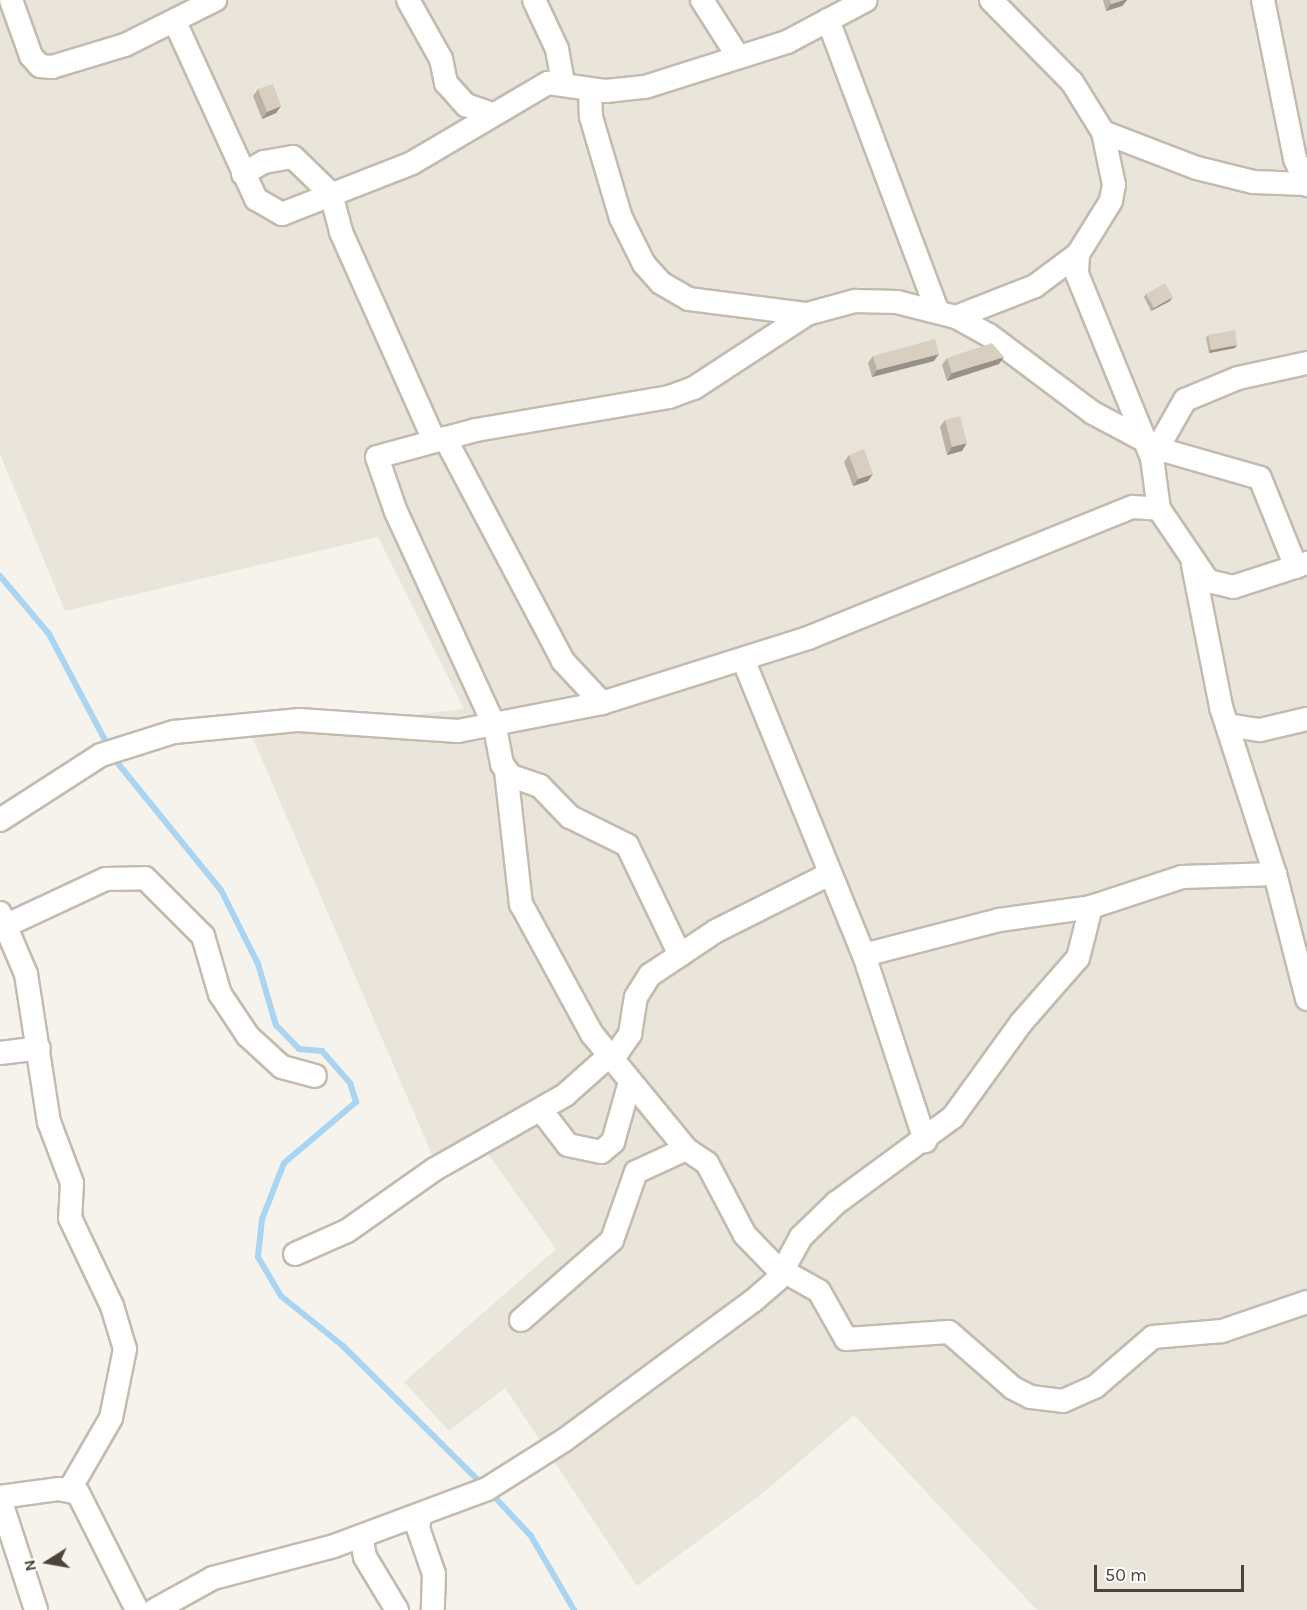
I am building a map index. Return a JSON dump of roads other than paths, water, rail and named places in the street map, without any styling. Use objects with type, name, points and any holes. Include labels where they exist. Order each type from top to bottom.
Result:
[{"type":"street","points":[[11,0],[40,66],[102,54],[175,22],[214,0]]},
{"type":"street","points":[[408,0],[441,59],[446,84],[466,105],[492,114]]},
{"type":"street","points":[[534,0],[557,49],[563,82]]},
{"type":"street","points":[[702,0],[737,55]]},
{"type":"street","points":[[175,22],[243,174],[262,206],[282,214],[412,163],[532,89],[563,82],[590,90],[645,87],[737,55],[788,42],[866,0]]},
{"type":"street","points":[[946,314],[1035,286],[1078,254],[1111,201],[1112,166],[1103,132],[1072,82],[991,0]]},
{"type":"street","points":[[1103,132],[1220,174],[1306,184],[1293,150],[1263,0]]},
{"type":"street","points":[[828,20],[946,314]]},
{"type":"street","points":[[590,90],[591,117],[621,218],[644,264],[661,283],[689,299],[807,314]]},
{"type":"street","points":[[243,174],[264,162],[293,156],[331,194],[341,232],[439,439],[563,661],[602,703]]},
{"type":"street","points":[[1078,254],[1077,274],[1151,449],[1159,509],[1193,565],[1208,581],[1233,587],[1301,565],[1260,478],[1151,449],[1093,413],[989,335],[946,314],[855,302],[807,314],[694,388],[669,397],[439,439],[377,457],[396,512],[495,727],[506,771],[520,904],[610,1058],[687,1149],[707,1163],[745,1235],[782,1271],[824,1296],[846,1339],[949,1332],[1013,1388],[1049,1401],[1096,1386],[1153,1337],[1222,1331],[1307,1302]]},
{"type":"street","points":[[1151,449],[1185,400],[1238,378],[1307,363]]},
{"type":"street","points":[[0,820],[101,755],[123,746],[174,732],[299,720],[458,731],[495,727],[602,703],[808,638],[1107,516],[1133,507],[1159,509]]},
{"type":"street","points":[[1193,565],[1205,645],[1227,726],[1275,874],[1307,999]]},
{"type":"street","points":[[743,659],[791,767],[830,874],[864,955],[925,1141]]},
{"type":"street","points":[[1227,726],[1260,730],[1307,719]]},
{"type":"street","points":[[506,771],[540,786],[570,817],[627,845],[680,955]]},
{"type":"street","points":[[295,1254],[347,1231],[435,1169],[541,1110],[610,1058],[630,1034],[640,984],[680,955],[830,874]]},
{"type":"street","points":[[864,955],[999,920],[1092,907],[1182,878],[1275,874]]},
{"type":"street","points":[[70,1489],[108,1428],[125,1350],[112,1306],[70,1218],[72,1183],[49,1122],[26,974],[3,920],[106,879],[145,878],[203,936],[220,993],[248,1036],[282,1067],[315,1076]]},
{"type":"street","points":[[155,1610],[213,1578],[361,1536],[420,1516],[487,1489],[563,1441],[753,1301],[782,1271],[801,1237],[836,1203],[925,1141],[953,1117],[1021,1023],[1078,958],[1092,907]]},
{"type":"street","points":[[0,1053],[39,1048]]},
{"type":"street","points":[[541,1110],[568,1145],[601,1152],[613,1142],[630,1082]]},
{"type":"street","points":[[521,1320],[612,1240],[636,1172],[687,1149]]},
{"type":"street","points":[[36,1610],[0,1498],[70,1489],[84,1500],[137,1610]]},
{"type":"street","points":[[420,1516],[418,1528],[434,1574],[433,1610]]},
{"type":"street","points":[[361,1536],[365,1557],[397,1610]]},
{"type":"waterway","points":[[0,576],[49,634],[116,761],[221,890],[258,964],[276,1025],[299,1049],[322,1051],[350,1083],[356,1102],[284,1163],[262,1219],[258,1257],[281,1296],[343,1346],[483,1485]]},
{"type":"waterway","points":[[490,1492],[531,1536],[574,1610]]}]
